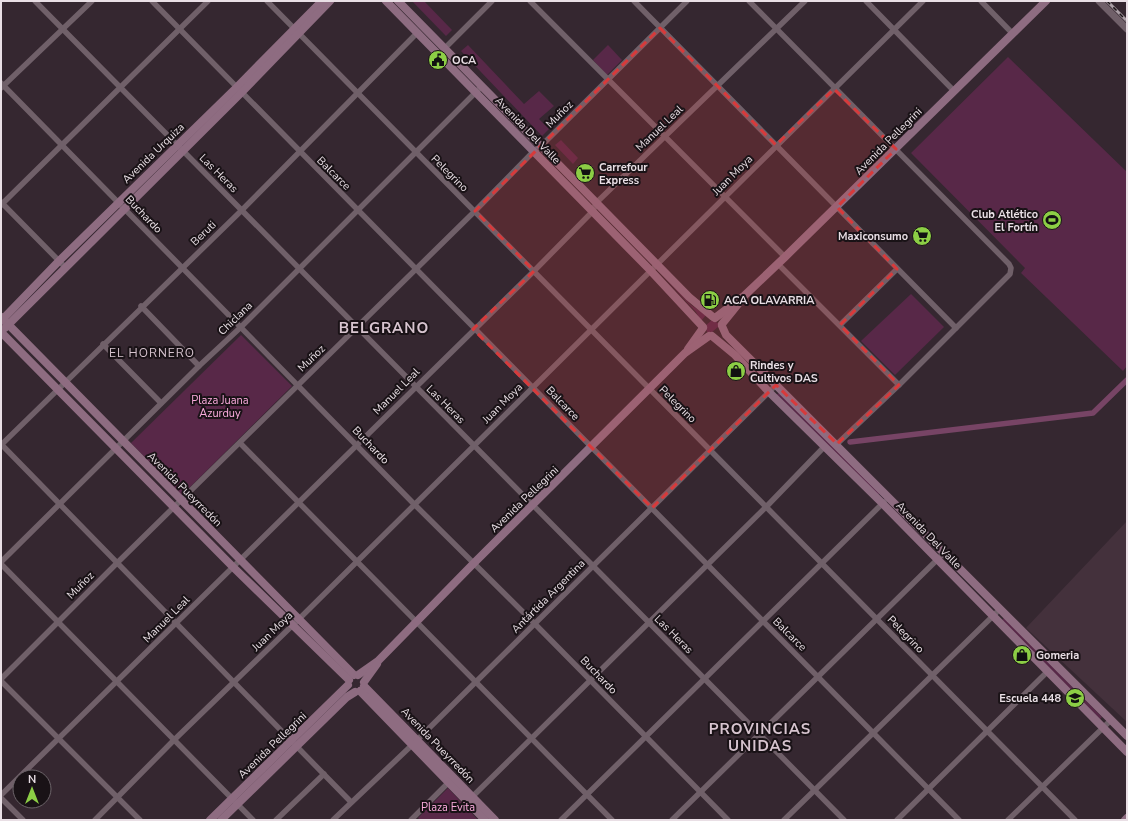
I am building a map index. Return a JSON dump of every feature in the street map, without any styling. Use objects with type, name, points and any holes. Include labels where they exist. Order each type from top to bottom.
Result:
[{"type":"main road","name":"Avenida Urquiza","points":[[1,331],[3,320],[238,90],[297,30],[322,1]]},
{"type":"main road","points":[[297,30],[330,1]]},
{"type":"main road","name":"Avenida Del Valle","points":[[386,1],[533,152],[593,211],[703,328]]},
{"type":"main road","name":"Avenida Del Valle","points":[[398,1],[689,297],[714,317]]},
{"type":"main road","name":"Avenida Pellegrini","points":[[714,317],[744,296],[778,264],[1046,1]]},
{"type":"main road","name":"Avenida Pellegrini","points":[[722,325],[744,296]]},
{"type":"main road","points":[[714,317],[722,325],[718,332],[711,336],[703,331],[707,320],[714,317]]},
{"type":"main road","name":"Avenida Pueyrredón","points":[[3,320],[66,382],[175,507],[234,567],[296,622]]},
{"type":"main road","name":"Avenida Del Valle","points":[[722,325],[726,335],[837,444],[1127,736]]},
{"type":"main road","name":"Avenida Pellegrini","points":[[210,820],[234,802],[294,743],[352,679],[378,661],[473,564],[592,448],[685,353],[703,328]]},
{"type":"main road","name":"Avenida Pueyrredón","points":[[1,331],[58,390],[182,500],[240,559],[296,622],[352,679]]},
{"type":"main road","name":"Avenida Del Valle","points":[[711,336],[735,355],[769,392],[882,503],[1127,752]]},
{"type":"main road","name":"Avenida Pellegrini","points":[[685,353],[711,336]]},
{"type":"main road","name":"Avenida Pellegrini","points":[[294,743],[347,697],[361,688],[378,661]]},
{"type":"main road","points":[[352,679],[361,688],[349,689],[352,679]]},
{"type":"main road","name":"Avenida Pueyrredón","points":[[361,688],[490,819]]},
{"type":"main road","name":"Avenida Pueyrredón","points":[[414,743],[448,783],[469,799]]},
{"type":"main road","name":"Avenida Pellegrini","points":[[221,820],[234,802]]},
{"type":"street","name":"Las Heras","points":[[35,1],[62,30],[300,268],[532,506],[649,622],[844,820]]},
{"type":"street","points":[[2,85],[92,1]]},
{"type":"street","name":"Balcarce","points":[[152,1],[299,152],[416,268],[473,329],[708,564],[959,820]]},
{"type":"street","points":[[61,264],[2,203],[208,1]]},
{"type":"street","name":"Pelegrino","points":[[267,1],[297,30],[358,95],[591,328],[649,390],[767,506],[932,676],[1075,820]]},
{"type":"street","points":[[445,48],[492,1]]},
{"type":"street","points":[[530,1],[785,257]]},
{"type":"street","points":[[634,1],[956,328]]},
{"type":"street","name":"Muñoz","points":[[1,680],[116,564],[687,1]]},
{"type":"street","points":[[749,1],[834,89],[896,149],[1009,264],[1011,268],[1010,274],[899,385],[837,444]]},
{"type":"street","name":"Manuel Leal","points":[[1,795],[176,622],[234,567],[240,559],[299,503],[356,444],[534,271],[593,211],[596,203],[805,1]]},
{"type":"street","points":[[866,1],[954,91]]},
{"type":"street","name":"Juan Moya","points":[[95,820],[173,741],[296,622],[591,328],[923,1]]},
{"type":"street","points":[[981,1],[1013,34]]},
{"type":"street","points":[[1098,1],[1127,29]]},
{"type":"street","name":"Beruti","points":[[1,445],[242,210],[358,95],[417,33]]},
{"type":"street","name":"Buchardo","points":[[2,85],[122,205],[297,386],[473,564],[591,680],[728,820]]},
{"type":"street","name":"Chiclana","points":[[1,563],[161,403],[241,327],[358,211],[482,86]]},
{"type":"street","points":[[778,264],[899,385]]},
{"type":"street","points":[[840,325],[897,269]]},
{"type":"street","points":[[142,306],[199,366]]},
{"type":"street","points":[[103,344],[161,403]]},
{"type":"street","name":"Antártida Argentina","points":[[333,820],[414,743],[776,385]]},
{"type":"street","points":[[240,443],[612,820]]},
{"type":"street","points":[[1,445],[351,802]]},
{"type":"street","points":[[469,799],[530,737],[591,680],[767,506],[824,447]]},
{"type":"street","points":[[561,820],[821,562],[890,497]]},
{"type":"street","points":[[672,820],[945,552]]},
{"type":"street","points":[[1,563],[57,623],[253,820]]},
{"type":"street","points":[[784,820],[1000,609]]},
{"type":"street","points":[[897,820],[1048,672]]},
{"type":"street","points":[[1,680],[140,820]]},
{"type":"street","points":[[1008,820],[1111,720]]},
{"type":"street","points":[[276,820],[324,774]]},
{"type":"street","points":[[414,819],[448,783]]},
{"type":"street","points":[[1,798],[23,820]]},
{"type":"highlighted area","points":[[660,28],[776,145],[834,89],[896,149],[837,207],[897,269],[840,325],[899,385],[837,444],[776,385],[652,508],[473,329],[534,271],[475,211]]},
{"type":"shaded area","points":[[1127,521],[1127,722],[1026,628]]},
{"type":"green space","points":[[412,1],[424,1],[452,30],[446,36]]},
{"type":"green space","points":[[468,45],[524,104],[539,91],[554,106],[539,119],[549,129],[542,136],[461,51]]},
{"type":"green space","points":[[608,45],[622,60],[607,75],[593,60]]},
{"type":"green space","name":"Club Atlético El Fortín","points":[[1008,57],[1127,172],[1127,366],[1123,371],[1021,273],[1025,268],[911,153]]},
{"type":"green space","points":[[561,140],[578,158],[573,164],[555,145]]},
{"type":"green space","points":[[658,271],[691,305],[706,315],[701,321],[696,312]]},
{"type":"green space","points":[[911,294],[944,327],[895,375],[861,341]]},
{"type":"green space","points":[[712,320],[718,323],[718,327],[712,332],[707,332],[705,326]]},
{"type":"green space","name":"Plaza Juana Azurduy","points":[[241,335],[292,386],[182,495],[131,443]]},
{"type":"green space","points":[[779,393],[880,493],[878,495],[776,395]]},
{"type":"green space","points":[[1004,618],[1102,717],[1100,719],[1002,620]]},
{"type":"green space","name":"Plaza Evita","points":[[448,788],[478,820],[420,820],[418,818]]},
{"type":"waterway","points":[[850,442],[1093,413],[1127,380]]},
{"type":"railway","points":[[1107,1],[1127,21]]},
{"type":"place","name":"OCA","points":[[438,60]]},
{"type":"place","name":"Carrefour Express","points":[[585,173]]},
{"type":"place","name":"Club Atlético El Fortín","points":[[1052,220]]},
{"type":"place","name":"Maxiconsumo","points":[[922,236]]},
{"type":"place","name":"ACA OLAVARRIA","points":[[710,300]]},
{"type":"place","name":"Rindes y Cultivos DAS","points":[[736,371]]},
{"type":"place","name":"Gomeria","points":[[1022,655]]},
{"type":"place","name":"Escuela 448","points":[[1075,698]]},
{"type":"district","name":"BELGRANO","points":[[384,328]]},
{"type":"district","name":"EL HORNERO","points":[[152,353]]},
{"type":"district","name":"PROVINCIAS UNIDAS","points":[[760,738]]}]
